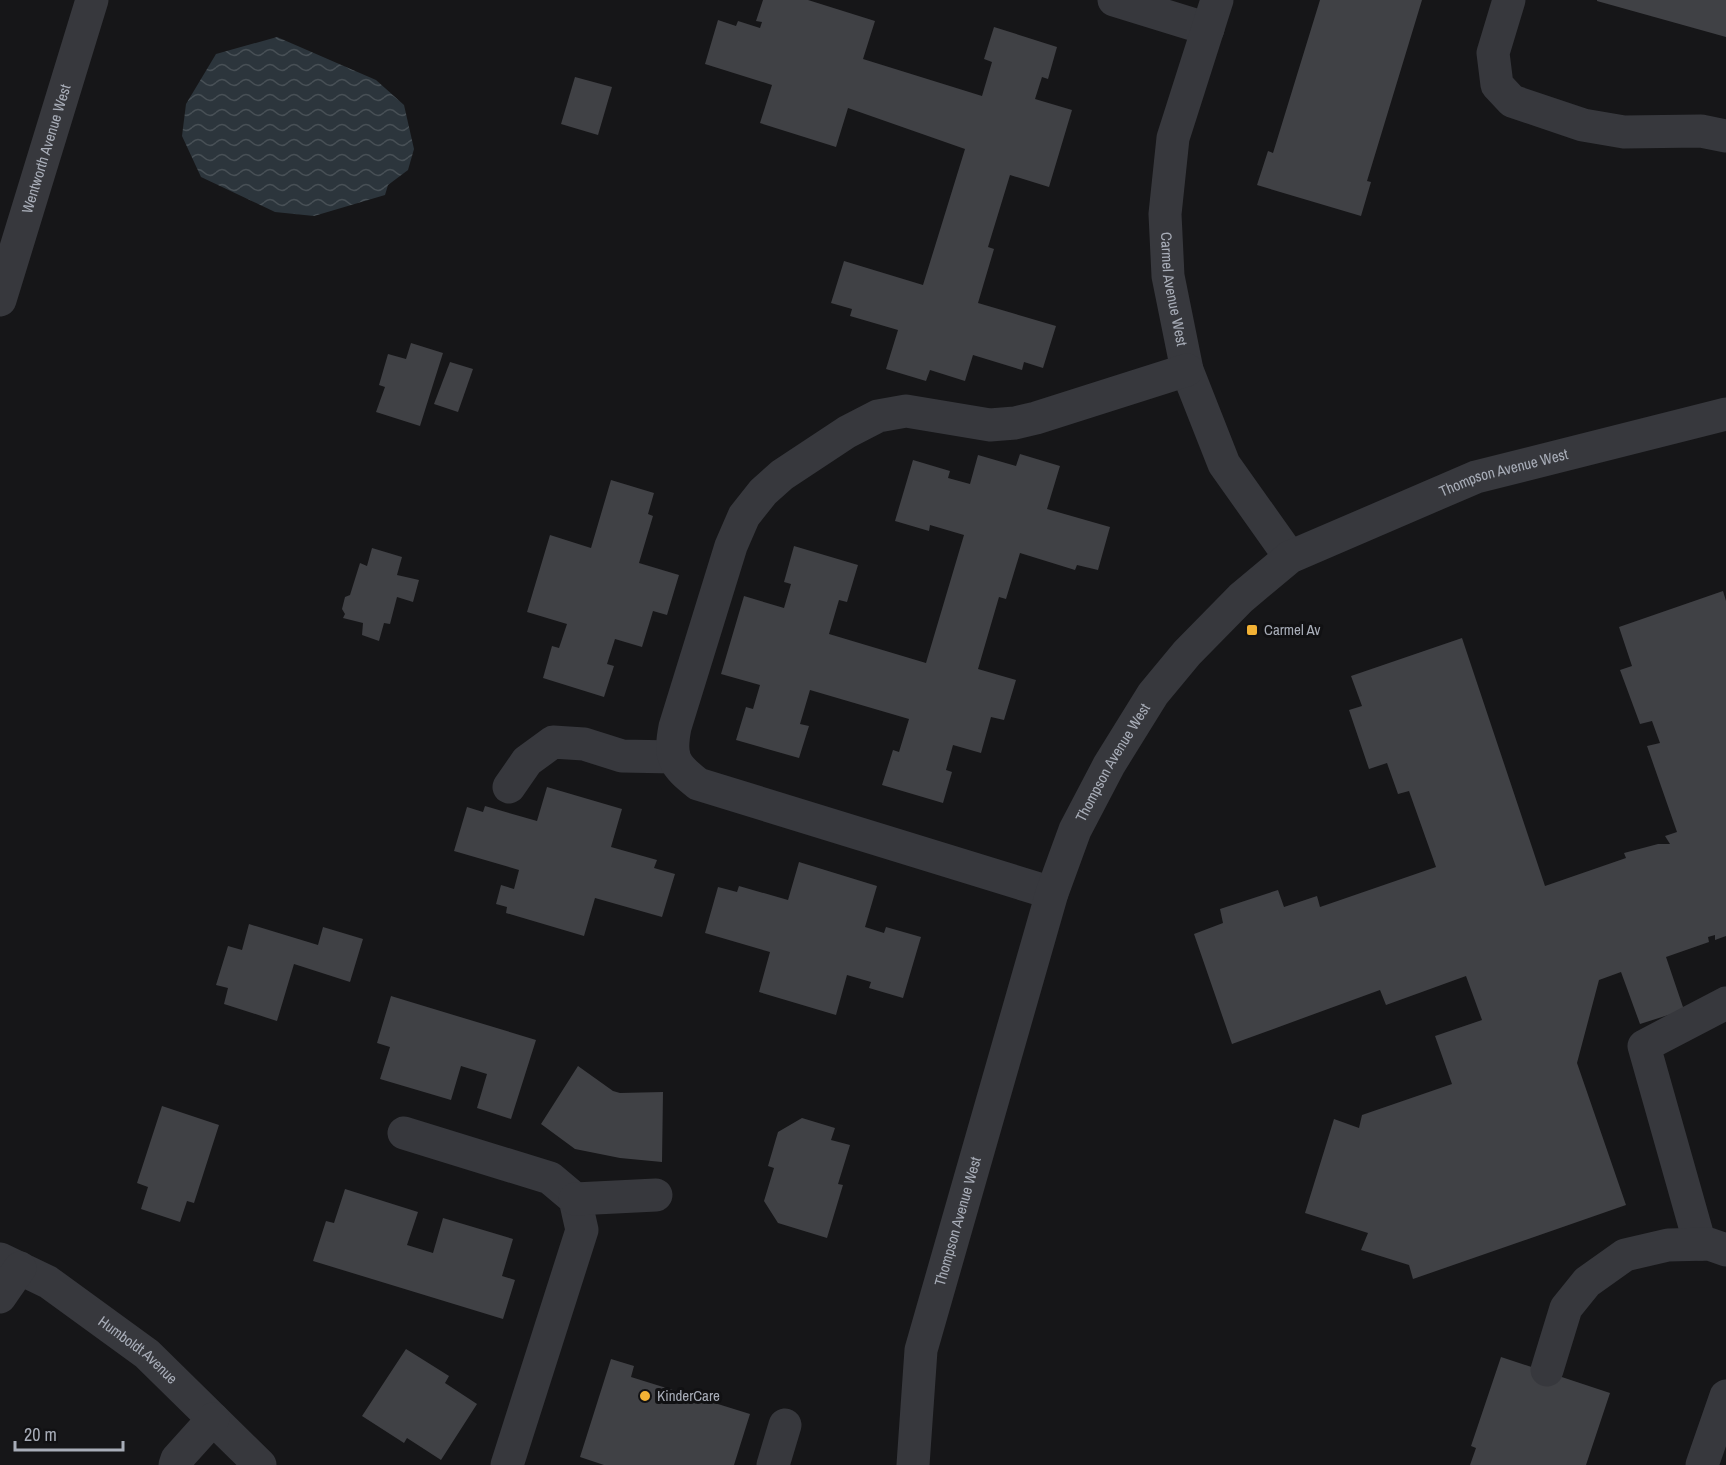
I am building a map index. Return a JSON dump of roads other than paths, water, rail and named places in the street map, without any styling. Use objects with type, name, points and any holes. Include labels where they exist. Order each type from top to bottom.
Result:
[{"type":"street","name":"Wentworth Avenue West","points":[[0,300],[92,0]]},
{"type":"street","points":[[1114,0],[1212,14]]},
{"type":"street","points":[[1509,0],[1493,53],[1497,85],[1512,101],[1583,125],[1624,132],[1701,131],[1726,136]]},
{"type":"street","name":"Carmel Avenue West","points":[[1212,14],[1173,138],[1165,214],[1168,276],[1187,370],[1224,464],[1290,557]]},
{"type":"street","points":[[1052,893],[698,784],[678,769],[671,747],[675,727],[731,546],[744,516],[763,492],[782,475],[847,432],[878,416],[906,411],[990,425],[1015,423],[1187,370]]},
{"type":"street","name":"Thompson Avenue West","points":[[913,1465],[921,1350],[1052,893],[1075,830],[1109,765],[1154,694],[1187,653],[1241,598],[1290,557],[1476,477],[1726,414]]},
{"type":"street","points":[[509,787],[528,761],[554,742],[584,744],[622,756],[674,757]]},
{"type":"street","points":[[1547,1370],[1566,1308],[1587,1282],[1625,1255],[1668,1245],[1713,1247],[1644,1046],[1726,1003]]},
{"type":"street","points":[[404,1133],[550,1178],[575,1199],[582,1230],[507,1465]]},
{"type":"street","points":[[575,1199],[656,1195]]},
{"type":"street","points":[[0,1297],[10,1264]]},
{"type":"street","name":"Humboldt Avenue","points":[[10,1264],[48,1282],[147,1354],[260,1465]]},
{"type":"street","points":[[1702,1465],[1726,1395]]},
{"type":"street","points":[[175,1465],[177,1459],[213,1419]]},
{"type":"street","points":[[773,1465],[785,1425]]},
{"type":"water","points":[[277,37],[376,80],[404,105],[414,149],[408,170],[388,185],[385,195],[314,216],[275,212],[201,177],[182,136],[186,104],[216,54]]},
{"type":"place","name":"Carmel Av","points":[[1252,630]]},
{"type":"place","name":"KinderCare","points":[[645,1396]]}]
